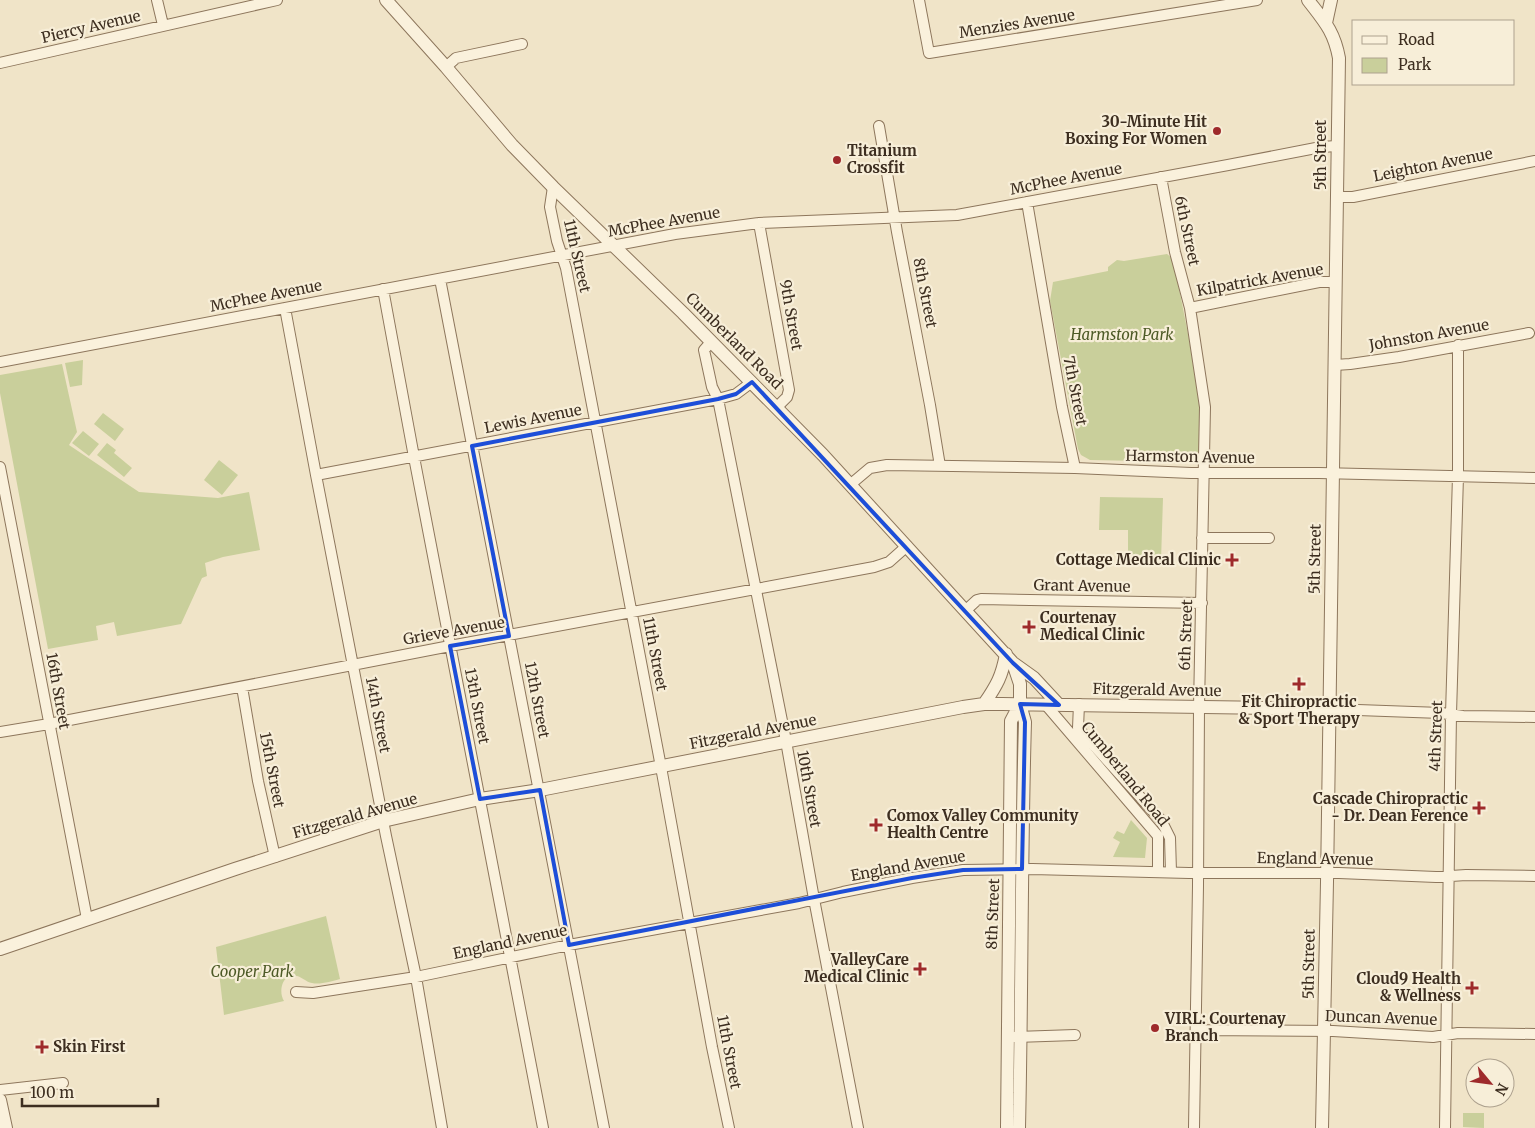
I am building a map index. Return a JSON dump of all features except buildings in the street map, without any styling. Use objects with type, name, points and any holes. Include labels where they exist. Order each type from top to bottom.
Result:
[{"type":"street","points":[[157,0],[163,25]]},
{"type":"street","name":"Piercy Avenue","points":[[0,63],[277,0]]},
{"type":"street","name":"Cumberland Road","points":[[386,0],[512,145],[552,187],[777,407],[851,484],[1009,658],[1034,678],[1059,705]]},
{"type":"street","name":"Menzies Avenue","points":[[920,0],[929,53],[1257,0]]},
{"type":"street","name":"5th Street","points":[[1308,0],[1326,23],[1335,39],[1339,58],[1322,1128]]},
{"type":"street","points":[[1326,23],[1332,0]]},
{"type":"street","points":[[446,67],[456,58],[522,44]]},
{"type":"street","name":"8th Street","points":[[879,126],[940,466]]},
{"type":"street","name":"McPhee Avenue","points":[[0,362],[675,234],[759,223],[957,215],[1321,147],[1337,146]]},
{"type":"street","name":"Leighton Avenue","points":[[1337,197],[1353,196],[1535,161]]},
{"type":"street","name":"6th Street","points":[[1161,177],[1175,252],[1190,308],[1205,407],[1194,1128]]},
{"type":"street","name":"11th Street","points":[[552,187],[550,207],[561,256],[566,268],[632,612],[712,1047],[729,1128]]},
{"type":"street","name":"7th Street","points":[[1027,202],[1062,407],[1075,468]]},
{"type":"street","name":"9th Street","points":[[759,223],[789,390],[787,397],[777,407]]},
{"type":"street","name":"12th Street","points":[[440,279],[604,1128]]},
{"type":"street","name":"Kilpatrick Avenue","points":[[1190,308],[1319,282],[1336,282]]},
{"type":"street","name":"13th Street","points":[[383,289],[543,1128]]},
{"type":"street","name":"14th Street","points":[[285,308],[383,822],[416,977],[442,1128]]},
{"type":"street","name":"Johnston Avenue","points":[[1334,365],[1399,357],[1529,333]]},
{"type":"street","name":"10th Street","points":[[711,342],[704,350],[712,387],[718,399],[756,588],[858,1128]]},
{"type":"street","name":"4th Street","points":[[1445,1128],[1450,714],[1458,476],[1458,345]]},
{"type":"street","name":"Lewis Avenue","points":[[316,475],[718,399],[736,394],[752,382]]},
{"type":"street","name":"Harmston Avenue","points":[[851,484],[870,468],[880,465],[1075,468],[1204,473],[1535,478]]},
{"type":"street","name":"16th Street","points":[[0,467],[87,919]]},
{"type":"street","points":[[1202,538],[1269,538]]},
{"type":"street","name":"Grieve Avenue","points":[[0,732],[881,565],[893,559],[907,546]]},
{"type":"street","name":"Grant Avenue","points":[[966,610],[981,599],[1202,604]]},
{"type":"street","points":[[984,704],[1000,678],[1009,658]]},
{"type":"street","name":"8th Street","points":[[1009,658],[1020,684],[1020,704],[1010,722],[1022,1036],[1019,1128]]},
{"type":"street","name":"15th Street","points":[[242,687],[258,781],[275,857]]},
{"type":"street","name":"Fitzgerald Avenue","points":[[0,949],[383,822],[480,799],[540,790],[984,704],[1330,709],[1535,717]]},
{"type":"street","name":"Cumberland Road","points":[[1079,704],[1078,728],[1161,820],[1170,838],[1171,872]]},
{"type":"street","name":"Cumberland Road","points":[[1046,705],[1158,836],[1158,872]]},
{"type":"street","name":"8th Street","points":[[1007,1128],[1008,955],[1016,869]]},
{"type":"street","name":"England Avenue","points":[[296,992],[313,993],[416,977],[569,945],[690,924],[912,878],[963,870],[1016,869],[1327,874],[1436,878],[1466,875],[1535,876]]},
{"type":"street","name":"Duncan Avenue","points":[[1196,1030],[1325,1031],[1434,1037],[1458,1033],[1535,1034]]},
{"type":"street","points":[[1008,1037],[1075,1035]]},
{"type":"street","points":[[0,1090],[63,1083]]},
{"type":"street","points":[[0,1100],[6,1128]]},
{"type":"highlighted area","points":[[752,382],[1013,663],[1059,705],[1020,704],[1025,722],[1022,869],[963,870],[912,878],[569,945],[540,790],[480,799],[450,646],[509,636],[472,446],[718,399],[736,394]]},
{"type":"green space","name":"Harmston Park","points":[[1167,254],[1174,263],[1189,339],[1201,417],[1199,457],[1191,462],[1090,460],[1081,455],[1078,449],[1050,301],[1053,282],[1108,271],[1108,267],[1117,260],[1124,261]]},
{"type":"green space","points":[[83,360],[82,385],[70,387],[65,363]]},
{"type":"green space","points":[[62,364],[77,432],[69,445],[139,492],[218,498],[249,492],[260,550],[223,557],[205,563],[207,576],[202,578],[181,624],[117,636],[114,622],[96,626],[98,640],[48,649],[0,393],[0,375]]},
{"type":"green space","points":[[103,413],[124,429],[115,441],[94,424]]},
{"type":"green space","points":[[83,431],[99,444],[89,456],[72,443]]},
{"type":"green space","points":[[107,443],[116,450],[114,453],[132,468],[124,477],[97,455]]},
{"type":"green space","points":[[219,460],[238,475],[222,495],[204,480]]},
{"type":"green space","points":[[1100,497],[1163,498],[1161,561],[1143,561],[1143,557],[1128,557],[1128,530],[1099,530]]},
{"type":"green space","points":[[1131,820],[1147,838],[1145,858],[1113,857],[1120,842],[1113,838],[1117,831],[1124,834]]},
{"type":"green space","name":"Cooper Park","points":[[326,916],[340,979],[315,983],[308,982],[299,977],[288,977],[283,984],[281,993],[284,1001],[224,1015],[216,947]]},
{"type":"green space","points":[[1463,1113],[1484,1113],[1484,1128],[1463,1127]]},
{"type":"place","name":"30-Minute Hit Boxing For Women","points":[[1217,131]]},
{"type":"place","name":"Titanium Crossfit","points":[[837,160]]},
{"type":"place","name":"Cottage Medical Clinic","points":[[1232,560]]},
{"type":"place","name":"Courtenay Medical Clinic","points":[[1029,627]]},
{"type":"place","name":"Fit Chiropractic & Sport Therapy","points":[[1299,684]]},
{"type":"place","name":"Cascade Chiropractic - Dr. Dean Ference","points":[[1479,808]]},
{"type":"place","name":"Comox Valley Community Health Centre","points":[[876,825]]},
{"type":"place","name":"ValleyCare Medical Clinic","points":[[920,969]]},
{"type":"place","name":"Cloud9 Health & Wellness","points":[[1472,988]]},
{"type":"place","name":"VIRL: Courtenay Branch","points":[[1155,1028]]},
{"type":"place","name":"Skin First","points":[[42,1047]]}]
